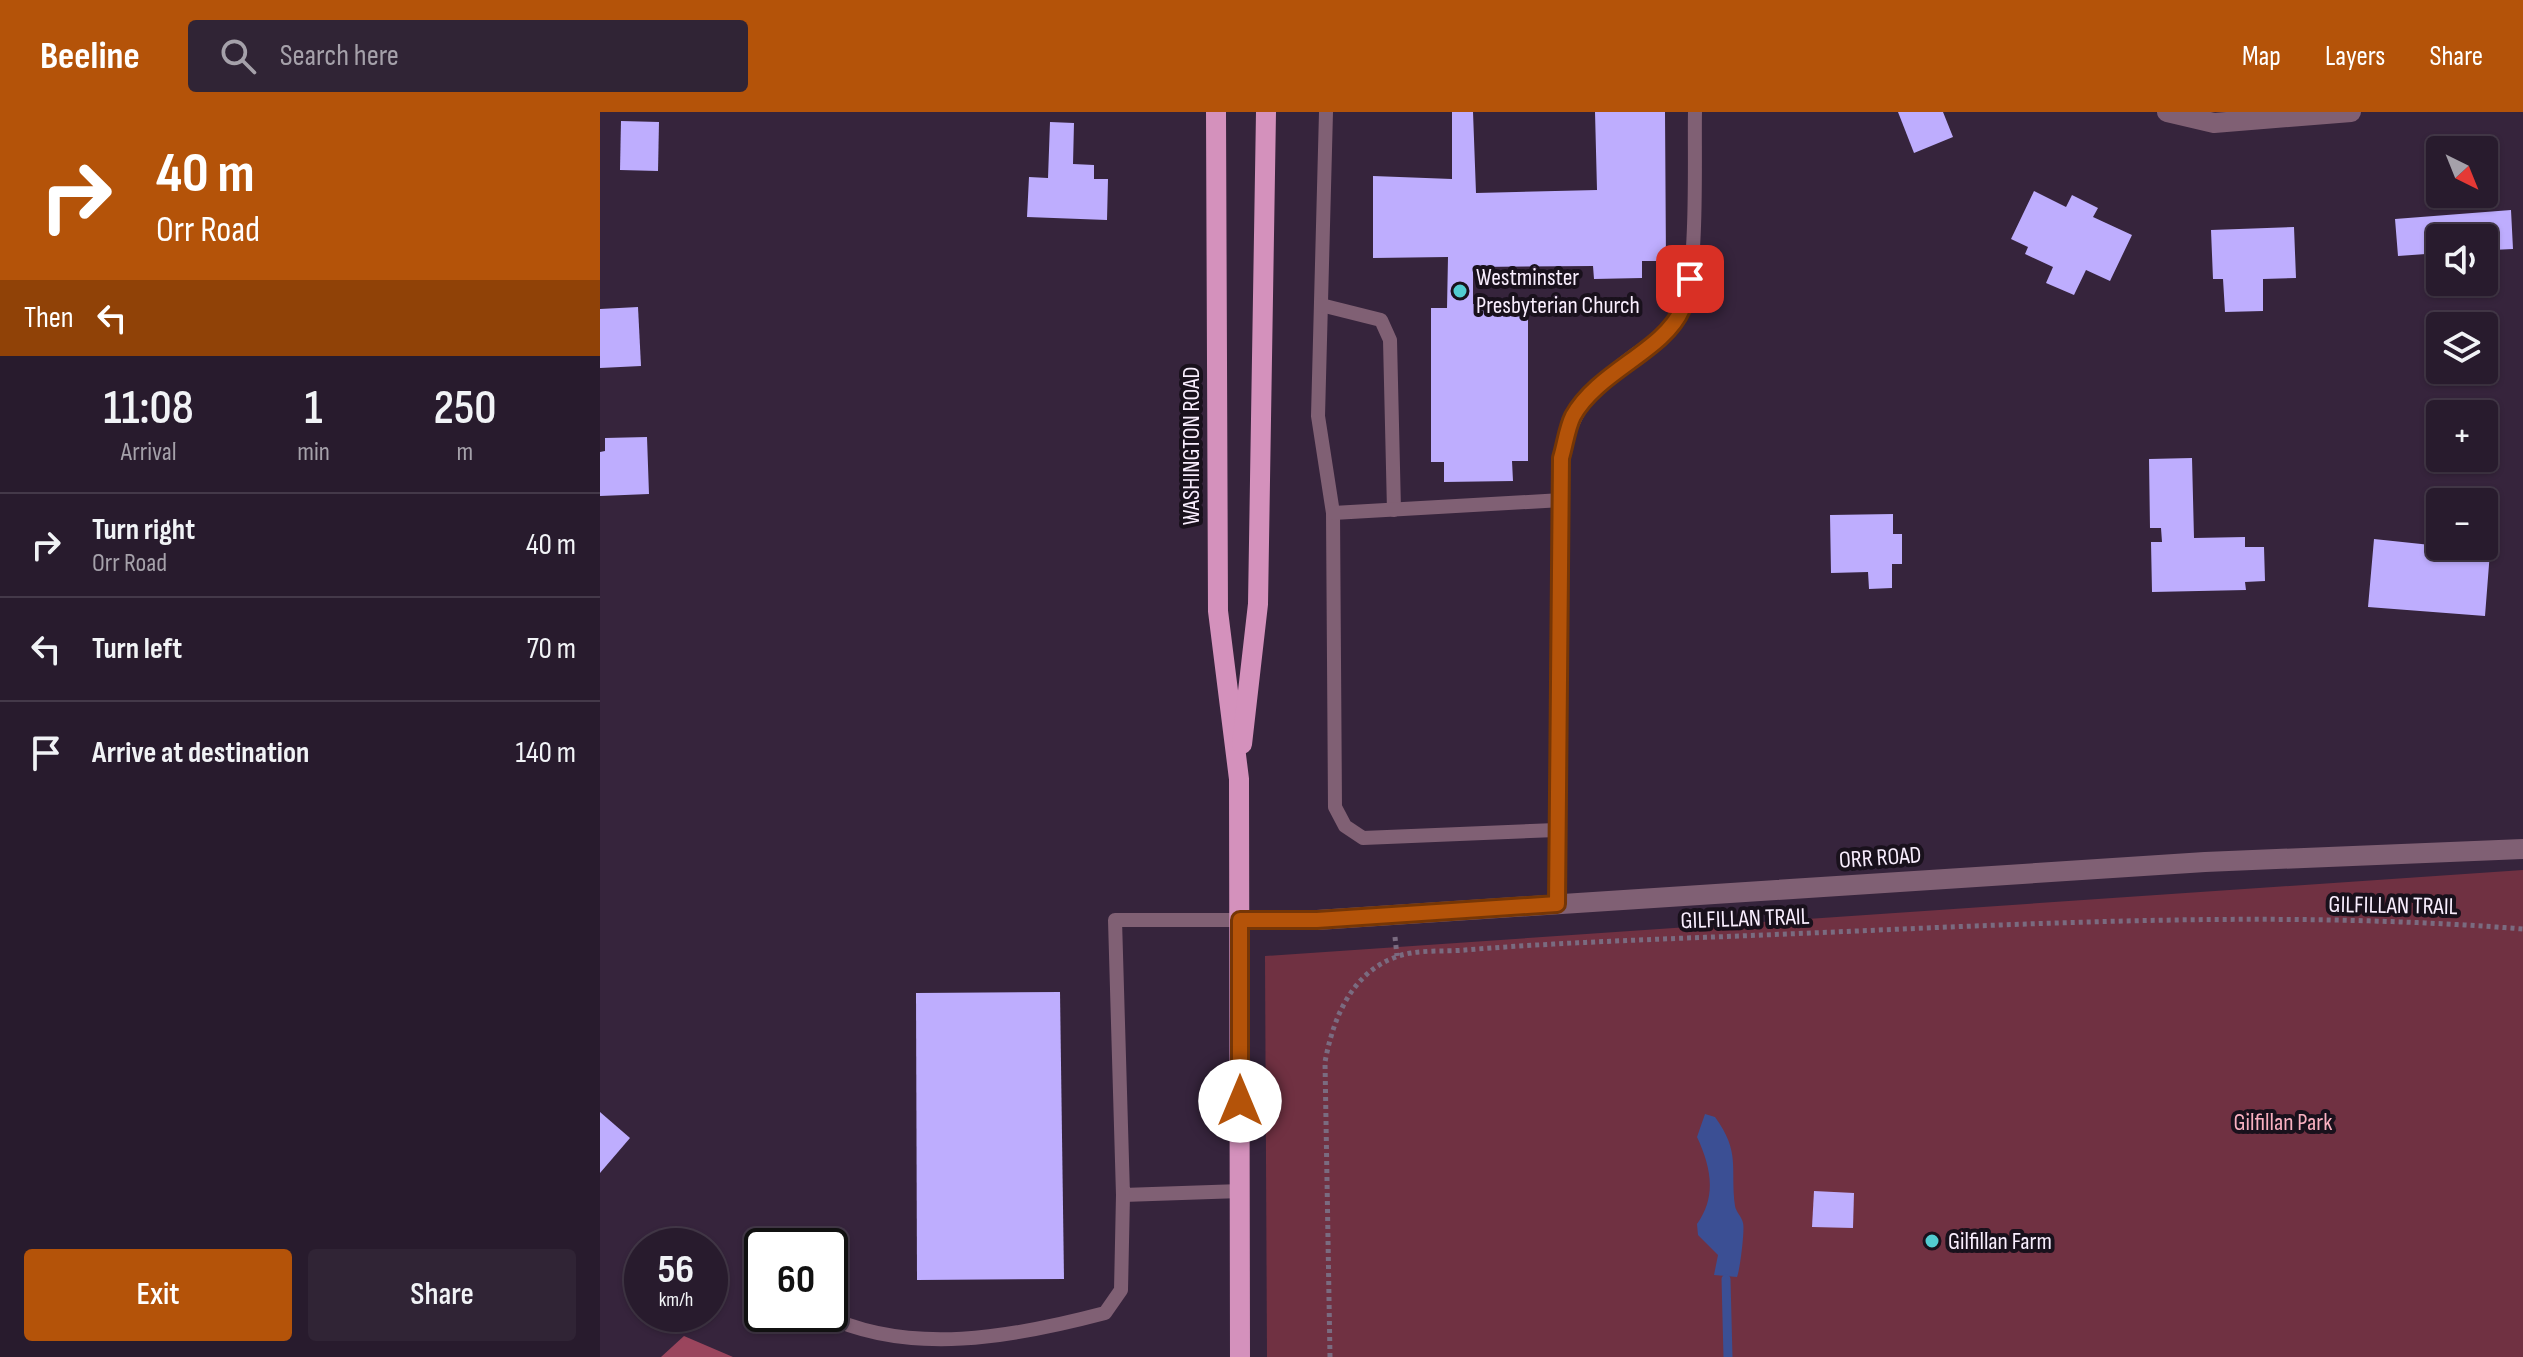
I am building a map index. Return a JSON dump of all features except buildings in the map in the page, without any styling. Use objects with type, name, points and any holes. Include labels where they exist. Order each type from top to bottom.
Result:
[{"type":"main road","name":"WASHINGTON ROAD","points":[[1216,112],[1218,611],[1239,779]]},
{"type":"main road","name":"WASHINGTON ROAD","points":[[1240,1357],[1239,779],[1258,604],[1266,112]]},
{"type":"street","points":[[2167,112],[2214,123],[2351,112]]},
{"type":"street","name":"ORR ROAD","points":[[1240,920],[1317,920],[2191,863],[2523,849]]},
{"type":"lane","points":[[1326,112],[1318,416],[1333,513],[1335,807],[1345,826],[1363,838],[1556,830]]},
{"type":"lane","points":[[1557,904],[1561,458],[1571,419],[1607,376],[1660,338],[1682,311],[1690,279],[1695,112]]},
{"type":"lane","points":[[1321,305],[1381,320],[1390,340],[1394,510]]},
{"type":"lane","points":[[1333,513],[1562,500]]},
{"type":"lane","points":[[848,1326],[912,1342],[980,1341],[1105,1313],[1121,1290],[1123,1195],[1115,920],[1240,920]]},
{"type":"lane","points":[[1123,1195],[1241,1191]]},
{"type":"path","name":"GILFILLAN TRAIL","points":[[1330,1357],[1325,1062],[1332,1028],[1350,992],[1372,971],[1397,956],[1559,943],[2080,923],[2406,920],[2523,929]]},
{"type":"green space","name":"Gilfillan Park","points":[[2523,870],[2523,1357],[1267,1357],[1265,956]]},
{"type":"shaded area","points":[[684,1336],[733,1357],[661,1357]]},
{"type":"water","points":[[1705,1114],[1715,1117],[1723,1130],[1733,1160],[1735,1206],[1743,1227],[1737,1277],[1714,1275],[1718,1255],[1698,1235],[1697,1224],[1707,1203],[1710,1181],[1697,1137]]},
{"type":"waterway","points":[[1726,1279],[1728,1357]]},
{"type":"place","name":"Westminster Presbyterian Church","points":[[1460,291]]},
{"type":"place","name":"Gilfillan Farm","points":[[1932,1241]]},
{"type":"route","points":[[1240,1101],[1240,920],[1317,920],[1557,904],[1561,458],[1571,419],[1581,405],[1607,376],[1660,338],[1682,311],[1690,279]]}]
